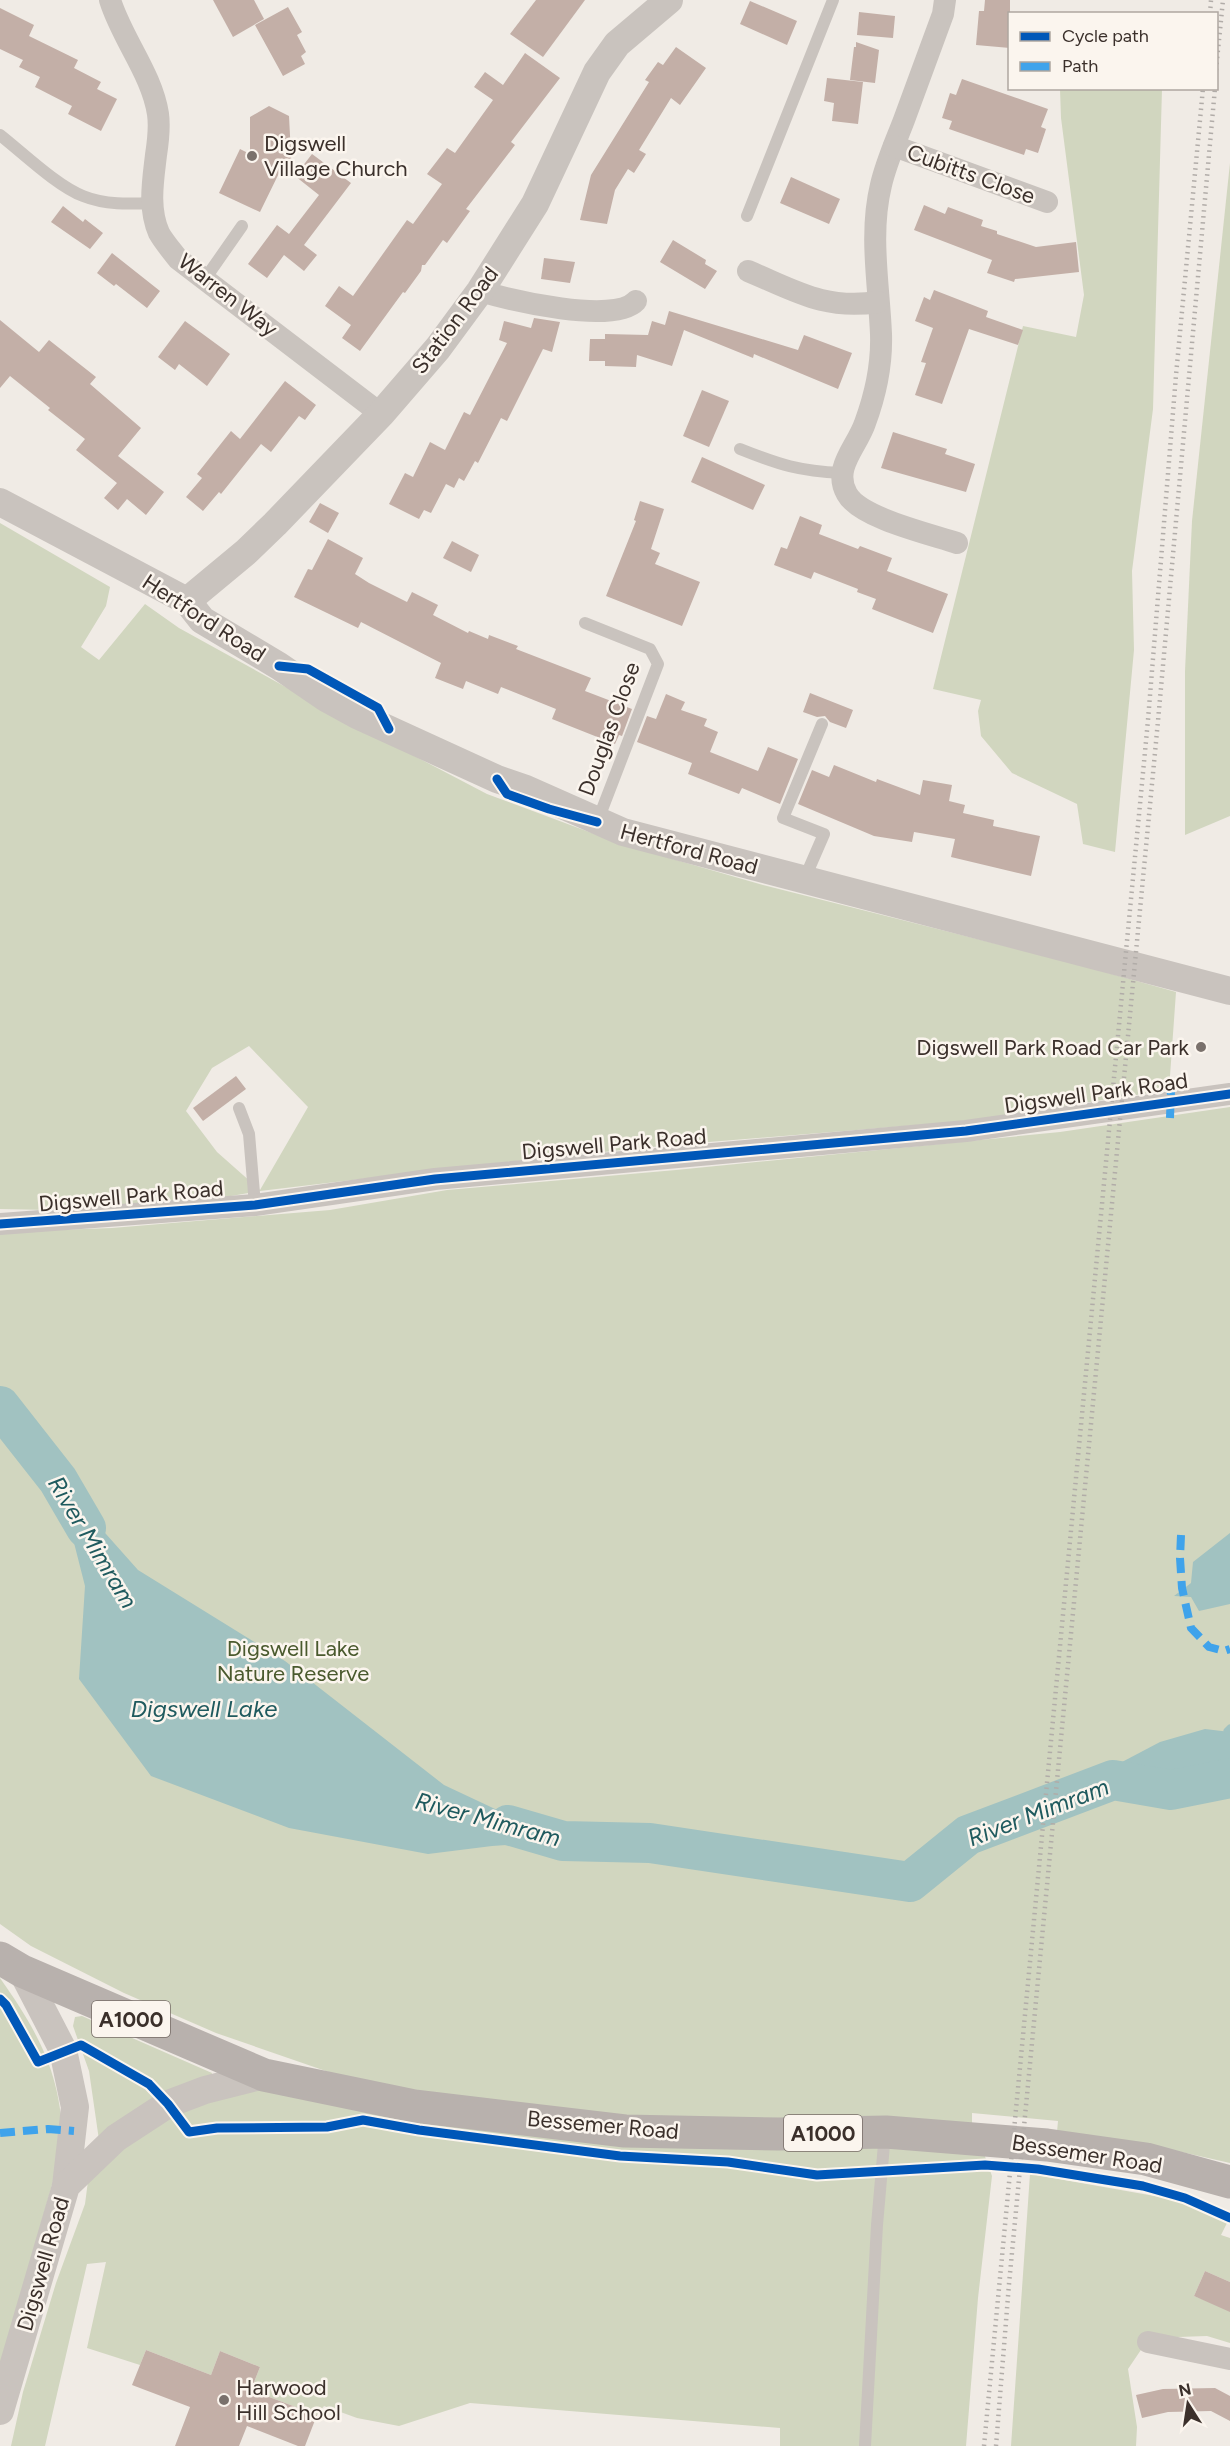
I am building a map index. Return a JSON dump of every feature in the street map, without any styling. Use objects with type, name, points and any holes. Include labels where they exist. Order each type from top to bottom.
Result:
[{"type":"main road","name":"Bessemer Road","points":[[11,1964],[264,2075],[414,2106],[625,2131],[779,2134],[886,2132],[1047,2145],[1135,2158],[1230,2182]]},
{"type":"street","name":"Warren Way","points":[[110,0],[121,30],[150,87],[158,114],[159,134],[152,182],[152,203],[160,234],[178,259],[381,414]]},
{"type":"street","name":"Station Road","points":[[187,601],[253,545],[381,414],[438,348],[480,291],[535,204],[597,72],[617,44],[669,0]]},
{"type":"street","name":"Cubitts Close","points":[[842,473],[847,457],[865,424],[874,394],[880,361],[881,335],[875,241],[881,185],[944,14],[945,0]]},
{"type":"street","name":"Cubitts Close","points":[[894,146],[1047,202]]},
{"type":"street","points":[[748,272],[808,297],[834,304],[855,305],[878,302]]},
{"type":"street","points":[[480,291],[506,299],[590,312],[620,310],[631,306],[636,301]]},
{"type":"street","points":[[842,473],[844,488],[848,496],[867,513],[957,543]]},
{"type":"street","name":"Hertford Road","points":[[0,502],[187,601],[202,620],[333,702],[486,774],[526,789],[597,822],[623,832],[1230,991]]},
{"type":"street","name":"Digswell Park Road","points":[[0,1224],[31,1224],[255,1205],[435,1179],[966,1131],[1217,1092]]},
{"type":"street","name":"Digswell Road","points":[[0,2409],[66,2186],[75,2107],[63,2050],[11,1964]]},
{"type":"street","name":"Digswell Road","points":[[66,2186],[116,2138],[168,2104],[205,2090],[264,2075]]},
{"type":"street","points":[[1148,2342],[1230,2359]]},
{"type":"lane","points":[[747,216],[833,0]]},
{"type":"lane","points":[[0,135],[63,185],[82,196],[101,201],[152,203]]},
{"type":"lane","points":[[205,279],[242,226]]},
{"type":"lane","points":[[740,449],[778,465],[807,472],[842,473]]},
{"type":"lane","name":"Douglas Close","points":[[585,623],[650,649],[658,664],[597,822]]},
{"type":"lane","points":[[804,880],[824,834],[783,818],[822,724]]},
{"type":"lane","points":[[239,1108],[249,1134],[255,1205]]},
{"type":"lane","points":[[865,2446],[877,2225],[886,2132]]},
{"type":"green space","points":[[1060,90],[1162,90],[1153,409],[1132,571],[1134,650],[1115,852],[1083,844],[1077,804],[1012,773],[981,736],[978,711],[981,700],[933,689],[1023,326],[1076,337],[1084,295],[1061,118]]},
{"type":"green space","points":[[1230,163],[1230,816],[1185,835],[1185,671],[1192,521]]},
{"type":"green space","points":[[0,523],[110,587],[106,606],[81,647],[99,660],[145,604],[179,628],[340,717],[487,794],[624,845],[763,885],[1076,964],[1176,992],[1169,1090],[966,1121],[672,1145],[487,1164],[260,1191],[178,1205],[49,1210],[0,1209]],"holes":[[[249,1046],[308,1107],[260,1190],[217,1152],[186,1111],[212,1068]]]},
{"type":"green space","name":"Digswell Lake Nature Reserve","points":[[1230,1107],[1230,2163],[1155,2146],[1057,2132],[1058,2121],[972,2113],[972,2127],[586,2119],[346,2078],[216,2033],[124,1993],[31,1946],[0,1924],[0,1232],[112,1228],[330,1210],[447,1190],[1060,1132]]},
{"type":"green space","points":[[0,1978],[26,2018],[46,2056],[58,2097],[63,2145],[0,2372]]},
{"type":"green space","points":[[82,2016],[212,2073],[211,2077],[99,2140],[89,2071],[73,2026],[75,2017]]},
{"type":"green space","points":[[246,2083],[982,2148],[992,2176],[978,2298],[966,2446],[780,2446],[780,2428],[470,2403],[399,2426],[357,2418],[324,2406],[317,2415],[251,2390],[260,2367],[220,2351],[211,2375],[146,2350],[140,2365],[87,2348],[106,2262],[87,2264],[45,2446],[11,2446],[23,2392],[56,2283],[85,2204],[88,2181],[152,2123]]},
{"type":"green space","points":[[1030,2174],[1183,2201],[1227,2223],[1221,2235],[1230,2238],[1230,2282],[1205,2271],[1194,2296],[1230,2310],[1230,2343],[1207,2336],[1149,2338],[1128,2369],[1137,2427],[1136,2446],[1011,2446]]},
{"type":"water","name":"Digswell Lake","points":[[58,1480],[138,1570],[285,1661],[444,1785],[563,1841],[492,1846],[428,1854],[289,1828],[151,1776],[79,1679],[85,1586]]},
{"type":"water","points":[[1230,1533],[1230,1604],[1199,1611],[1191,1597],[1174,1596],[1191,1583],[1193,1562]]},
{"type":"water","points":[[1205,1729],[1230,1732],[1230,1798],[1201,1799],[1128,1792],[1121,1781],[1122,1762],[1160,1742]]},
{"type":"building","points":[[213,0],[254,0],[264,19],[233,37]]},
{"type":"building","points":[[536,0],[585,0],[543,57],[510,34]]},
{"type":"building","points":[[985,0],[1010,0],[1008,48],[976,45],[979,11],[984,11]]},
{"type":"building","points":[[750,1],[797,21],[787,45],[740,24]]},
{"type":"building","points":[[288,7],[302,32],[297,35],[306,52],[301,56],[305,64],[283,76],[255,25]]},
{"type":"building","points":[[0,8],[34,25],[29,36],[78,60],[74,68],[101,82],[97,89],[117,99],[101,131],[68,114],[72,106],[35,87],[40,77],[19,67],[23,60],[0,49]]},
{"type":"building","points":[[859,12],[895,16],[893,38],[857,35]]},
{"type":"building","points":[[856,42],[879,50],[875,83],[850,80]]},
{"type":"building","points":[[676,47],[706,68],[680,105],[671,98],[639,150],[646,154],[634,173],[628,169],[615,190],[607,224],[580,220],[591,175],[649,82],[645,80],[658,62],[663,65]]},
{"type":"building","points":[[525,53],[560,78],[511,142],[515,145],[466,209],[470,211],[447,243],[443,240],[425,265],[422,265],[421,271],[360,351],[342,338],[351,325],[325,306],[339,286],[353,296],[407,220],[413,224],[442,184],[427,174],[447,148],[455,153],[493,100],[474,87],[485,72],[503,85]]},
{"type":"building","points":[[827,78],[863,82],[858,124],[832,121],[834,103],[824,101]]},
{"type":"building","points":[[962,79],[1048,109],[1041,127],[1046,129],[1038,153],[1026,149],[1024,155],[949,129],[952,121],[942,118],[950,93],[956,95]]},
{"type":"building","name":"Digswell Village Church","points":[[269,106],[289,116],[292,174],[282,167],[260,212],[219,193],[240,149],[250,154],[250,117]]},
{"type":"building","points":[[312,154],[351,183],[304,245],[317,255],[304,271],[284,255],[267,278],[248,264],[277,225],[289,234],[319,195],[295,176]]},
{"type":"building","points":[[791,177],[840,199],[829,224],[780,203]]},
{"type":"building","points":[[924,205],[945,214],[948,207],[983,220],[981,226],[1036,247],[1076,242],[1079,272],[1015,279],[1014,282],[987,273],[992,260],[914,230]]},
{"type":"building","points":[[63,206],[83,222],[85,219],[103,233],[90,249],[51,222]]},
{"type":"building","points":[[673,240],[706,260],[705,264],[717,271],[705,289],[660,262]]},
{"type":"building","points":[[112,253],[160,291],[147,308],[116,284],[114,286],[97,273]]},
{"type":"building","points":[[544,258],[575,262],[570,283],[541,279]]},
{"type":"building","points":[[934,290],[988,311],[986,317],[1023,330],[1018,345],[969,329],[942,404],[915,395],[926,363],[921,362],[933,328],[915,321],[924,297],[930,300]]},
{"type":"building","points":[[669,311],[798,350],[804,335],[852,353],[838,389],[754,354],[753,358],[684,330],[672,366],[637,355],[636,367],[605,366],[605,361],[589,361],[590,339],[605,339],[605,334],[648,335],[652,321],[665,325]]},
{"type":"building","points":[[534,318],[560,322],[552,352],[543,349],[507,421],[501,418],[478,463],[475,461],[464,481],[459,478],[454,488],[446,484],[431,513],[424,510],[419,519],[389,504],[405,473],[413,477],[430,442],[445,450],[464,412],[470,415],[507,343],[499,340],[504,321],[531,328]]},
{"type":"building","points":[[0,320],[39,352],[49,340],[96,377],[90,384],[141,428],[118,456],[164,492],[146,515],[127,499],[118,510],[104,498],[117,483],[76,450],[85,439],[48,410],[50,408],[10,376],[0,388]]},
{"type":"building","points":[[185,321],[230,354],[207,386],[179,364],[175,370],[158,357]]},
{"type":"building","points":[[285,381],[316,405],[305,420],[299,416],[271,452],[261,444],[221,494],[219,492],[203,511],[186,497],[202,478],[197,474],[231,431],[240,439]]},
{"type":"building","points":[[702,390],[729,401],[709,447],[683,436]]},
{"type":"building","points":[[893,432],[947,449],[945,454],[975,464],[966,492],[881,468]]},
{"type":"building","points":[[702,457],[765,485],[753,510],[691,482]]},
{"type":"building","points":[[640,501],[664,509],[651,549],[660,553],[655,564],[700,582],[682,626],[606,596],[636,521],[634,520]]},
{"type":"building","points":[[320,503],[339,513],[328,533],[309,522]]},
{"type":"building","points":[[800,516],[822,525],[819,534],[858,549],[860,546],[892,558],[887,571],[948,594],[933,633],[872,609],[876,599],[857,592],[858,589],[814,572],[811,579],[774,565],[781,547],[787,549]]},
{"type":"building","points":[[328,539],[363,558],[355,574],[369,583],[407,602],[412,592],[438,605],[433,615],[468,633],[469,631],[488,639],[489,635],[518,646],[516,649],[591,678],[585,691],[632,709],[622,736],[619,735],[615,744],[552,719],[556,709],[501,687],[498,694],[466,681],[463,689],[435,678],[441,663],[361,622],[358,628],[294,597],[308,569],[312,570]]},
{"type":"building","points":[[452,541],[479,555],[471,572],[443,558]]},
{"type":"building","points":[[810,693],[853,710],[846,728],[830,722],[825,716],[817,717],[803,712]]},
{"type":"building","points":[[666,694],[685,702],[681,710],[707,719],[704,726],[718,732],[710,752],[758,771],[768,747],[798,759],[780,804],[742,788],[739,794],[688,774],[692,763],[637,742],[647,716],[656,719]]},
{"type":"building","points":[[834,765],[876,782],[877,779],[920,795],[923,780],[952,785],[949,801],[965,805],[963,813],[994,820],[993,826],[1040,836],[1031,876],[951,857],[955,839],[914,832],[912,842],[874,836],[798,804],[812,770],[829,777]]},
{"type":"building","points":[[236,1076],[246,1089],[203,1121],[193,1108]]},
{"type":"building","points":[[1205,2271],[1230,2282],[1230,2312],[1194,2296]]},
{"type":"building","name":"Harwood Hill School","points":[[146,2350],[211,2375],[220,2351],[260,2367],[251,2390],[317,2415],[305,2446],[298,2446],[247,2426],[239,2446],[175,2446],[190,2407],[132,2385]]},
{"type":"building","points":[[1215,2388],[1230,2396],[1230,2421],[1211,2411],[1168,2412],[1142,2418],[1136,2395],[1163,2389]]},
{"type":"waterway","name":"River Mimram","points":[[0,1406],[58,1480],[86,1528]]},
{"type":"waterway","points":[[1227,1731],[1230,1728]]},
{"type":"waterway","name":"River Mimram","points":[[508,1825],[563,1841],[650,1843],[910,1882],[968,1835],[1113,1780],[1171,1790],[1230,1778]]},
{"type":"railway","points":[[1210,12],[1211,0]]},
{"type":"railway","points":[[1218,50],[1223,0]]},
{"type":"railway","points":[[984,2446],[1148,720],[1176,375],[1203,90]]},
{"type":"railway","points":[[996,2446],[1009,2284],[1158,721],[1215,90]]},
{"type":"marked path","points":[[1170,1118],[1171,1090]]},
{"type":"marked path","points":[[1181,1535],[1182,1588],[1191,1628],[1209,1647],[1224,1651],[1230,1649]]},
{"type":"marked path","points":[[0,2133],[48,2129],[74,2131]]},
{"type":"cycle path","points":[[279,666],[308,669],[378,708],[389,729]]},
{"type":"cycle path","points":[[497,779],[507,794],[549,809],[597,822]]},
{"type":"cycle path","points":[[0,1224],[255,1205],[435,1179],[966,1131],[1230,1094]]},
{"type":"cycle path","points":[[0,1999],[6,2005],[38,2062],[81,2045],[149,2084],[189,2132],[217,2128],[327,2127],[363,2120],[419,2130],[620,2156],[728,2162],[817,2175],[985,2165],[1038,2169],[1143,2186],[1185,2198],[1230,2218]]},
{"type":"place","name":"Digswell Village Church","points":[[252,156]]},
{"type":"place","name":"Digswell Park Road Car Park","points":[[1201,1047]]},
{"type":"place","name":"Harwood Hill School","points":[[224,2400]]}]
